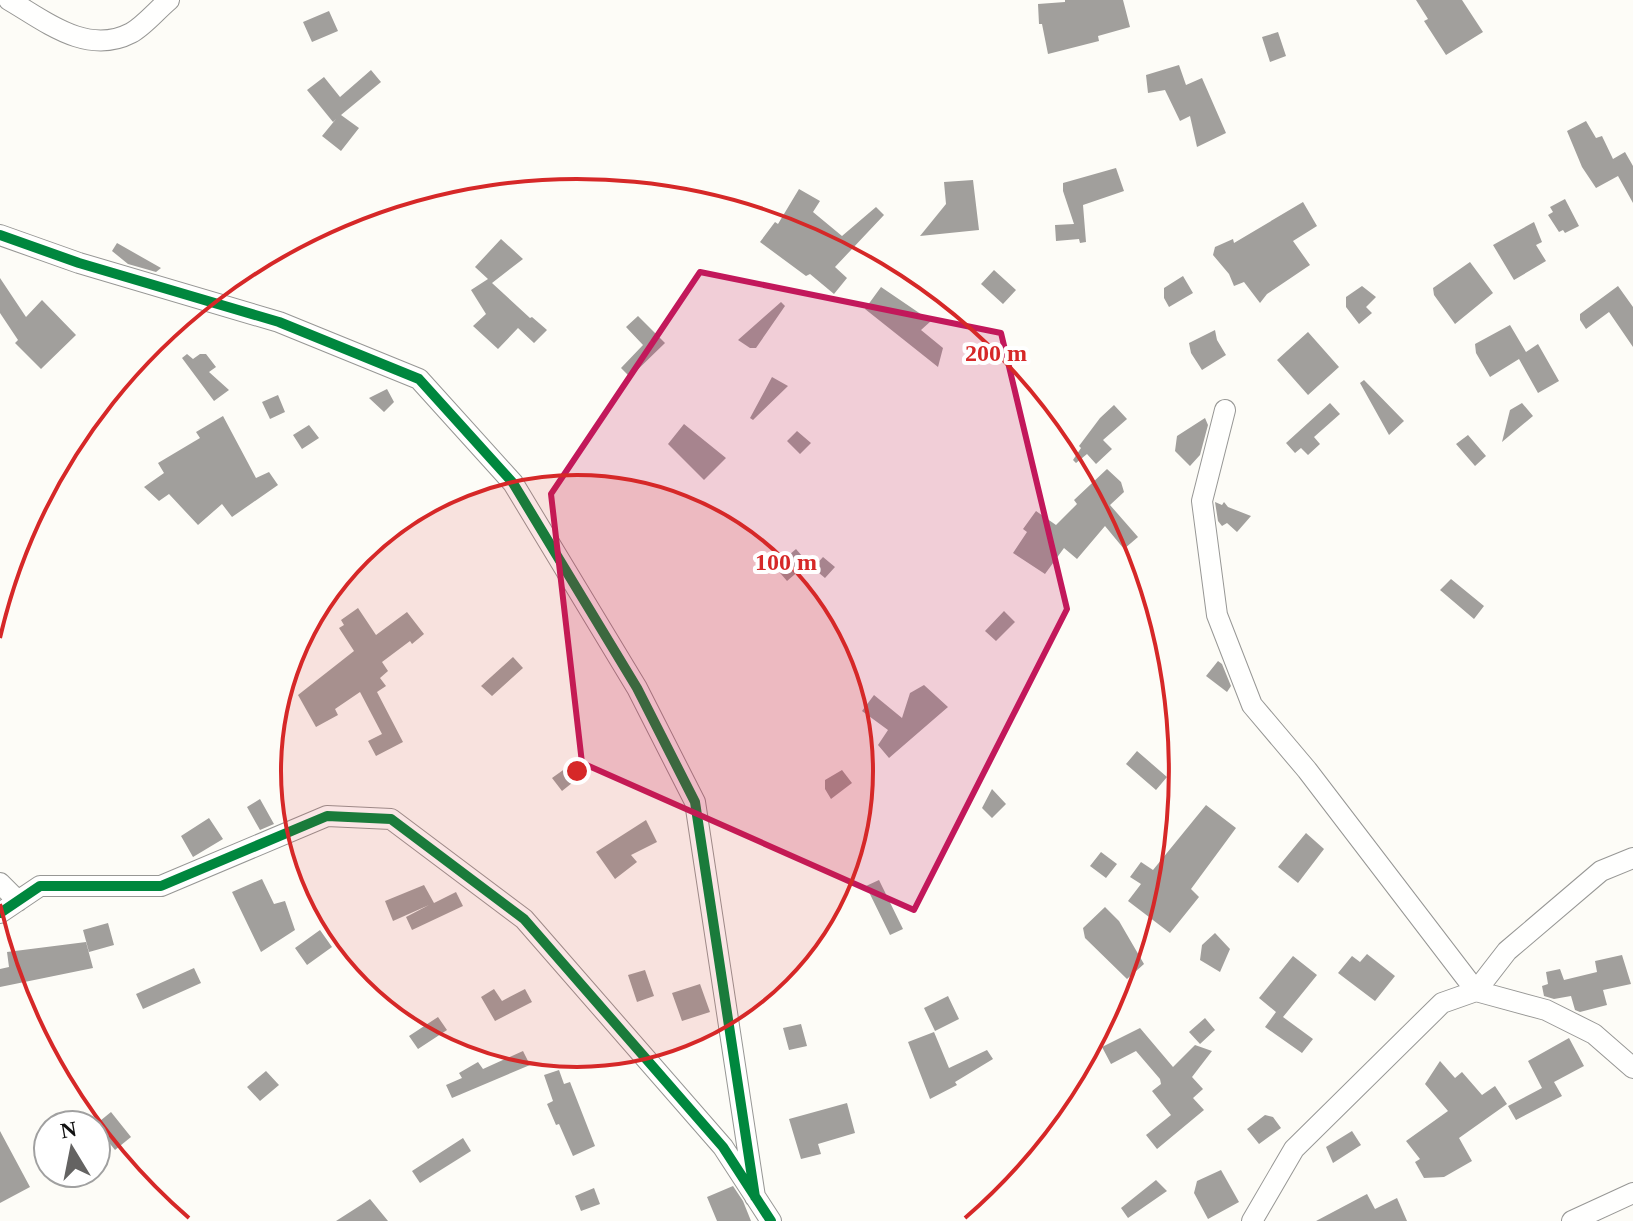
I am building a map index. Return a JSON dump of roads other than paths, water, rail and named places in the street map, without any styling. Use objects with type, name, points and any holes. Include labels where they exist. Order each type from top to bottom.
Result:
[{"type":"street","points":[[9,0],[74,38],[103,40],[131,33],[169,0]]},
{"type":"street","points":[[0,235],[79,263],[279,322],[419,379],[513,483],[637,688],[695,802],[755,1197]]},
{"type":"street","points":[[1225,410],[1202,501],[1217,615],[1252,705],[1307,770],[1476,991],[1546,1010],[1594,1034],[1633,1068]]},
{"type":"street","points":[[0,913],[40,886],[161,886],[327,816],[391,819],[524,919],[723,1147],[771,1221]]},
{"type":"street","points":[[1252,1221],[1294,1149],[1442,1003],[1476,991],[1507,951],[1601,871],[1633,858]]},
{"type":"street","points":[[0,883],[18,901]]},
{"type":"street","points":[[1572,1221],[1633,1193]]}]
